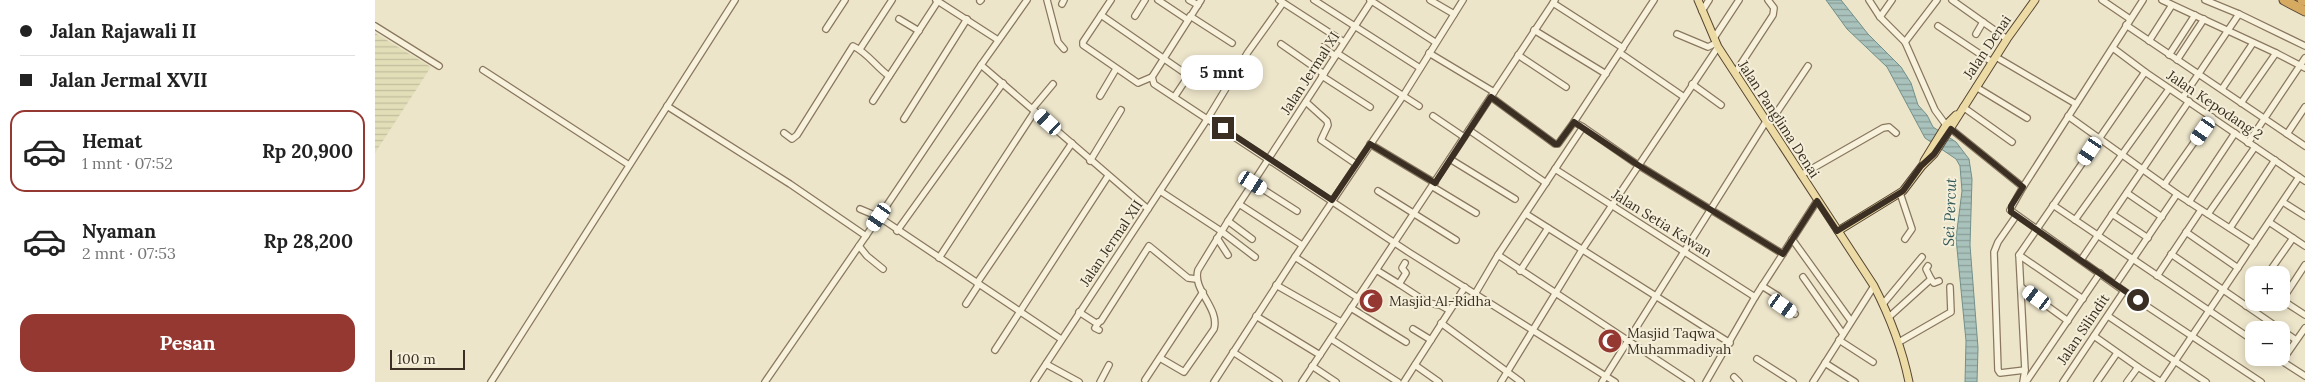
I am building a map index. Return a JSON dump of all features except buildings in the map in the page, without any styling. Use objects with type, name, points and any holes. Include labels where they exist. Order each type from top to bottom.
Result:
[{"type":"highway","points":[[2284,0],[2305,11]]},
{"type":"main road","name":"Jalan Panglima Denai","points":[[1697,0],[1716,43],[1874,286],[1899,342],[1909,382]]},
{"type":"main road","name":"Jalan Denai","points":[[1837,231],[1900,193],[1963,108],[2007,39],[2035,0]]},
{"type":"street","points":[[491,382],[735,0]]},
{"type":"street","points":[[826,29],[845,0]]},
{"type":"street","points":[[860,49],[892,0]]},
{"type":"street","points":[[765,382],[1027,0]]},
{"type":"street","points":[[1047,0],[1058,42],[1064,49]]},
{"type":"street","points":[[1111,0],[1083,45],[1115,69],[1138,83],[1152,77],[1199,3],[1189,0]]},
{"type":"street","points":[[1135,16],[1145,0]]},
{"type":"street","points":[[1158,0],[1232,43]]},
{"type":"street","points":[[1314,0],[1420,68]]},
{"type":"street","points":[[1371,0],[1435,42]]},
{"type":"street","name":"Jalan Jermal XI","points":[[1196,279],[1202,261],[1371,0]]},
{"type":"street","points":[[1431,0],[1453,14]]},
{"type":"street","points":[[1214,382],[1302,245],[1403,96],[1463,0]]},
{"type":"street","points":[[1429,53],[1492,95],[1555,144],[1558,144],[1654,0]]},
{"type":"street","points":[[1702,11],[1709,0]]},
{"type":"street","points":[[1501,382],[1582,250],[1684,97],[1739,0]]},
{"type":"street","points":[[1735,73],[1773,15],[1774,8],[1768,0]]},
{"type":"street","points":[[1869,0],[1880,16],[1905,42],[1935,110],[1948,129],[2023,187]]},
{"type":"street","points":[[1880,16],[1891,0]]},
{"type":"street","points":[[1905,42],[1937,0]]},
{"type":"street","points":[[1952,0],[2007,39]]},
{"type":"street","points":[[2102,0],[2130,19]]},
{"type":"street","points":[[2143,0],[2010,209],[2016,216],[2124,291],[2193,335],[2261,382]]},
{"type":"street","points":[[2162,0],[2229,30],[2303,67]]},
{"type":"street","points":[[2205,0],[2305,46]]},
{"type":"street","points":[[873,101],[937,1],[999,40]]},
{"type":"street","points":[[1281,1],[1344,42]]},
{"type":"street","name":"Jalan Jermal XII","points":[[1034,382],[1208,118],[1281,1]]},
{"type":"street","points":[[1302,382],[1341,322],[1378,271],[1554,1],[1684,97]]},
{"type":"street","points":[[2149,41],[2172,5]]},
{"type":"street","points":[[2183,97],[2239,14]]},
{"type":"street","points":[[1101,15],[1187,76],[1175,96]]},
{"type":"street","points":[[2169,55],[2195,15]]},
{"type":"street","points":[[899,19],[919,31]]},
{"type":"street","points":[[904,119],[967,19]]},
{"type":"street","points":[[2177,60],[2204,19]]},
{"type":"street","points":[[1976,34],[1983,22]]},
{"type":"street","points":[[2126,25],[2305,146]]},
{"type":"street","points":[[375,26],[439,66]]},
{"type":"street","points":[[1937,26],[2076,104]]},
{"type":"street","points":[[1534,30],[1606,74]]},
{"type":"street","points":[[1677,34],[1708,47],[1716,43]]},
{"type":"street","points":[[2222,89],[2253,43]]},
{"type":"street","points":[[1281,44],[1370,107]]},
{"type":"street","points":[[784,134],[791,138],[795,137],[853,46],[860,49],[889,76]]},
{"type":"street","points":[[1323,47],[1419,106]]},
{"type":"street","name":"Jalan Kepodang 2","points":[[2113,48],[2302,179]]},
{"type":"street","points":[[2241,103],[2276,53]]},
{"type":"street","points":[[1518,55],[1566,87]]},
{"type":"street","points":[[2249,143],[2263,118],[2303,67],[2305,58]]},
{"type":"street","points":[[981,65],[1148,210]]},
{"type":"street","points":[[1604,379],[1711,208],[1808,66]]},
{"type":"street","points":[[1100,96],[1115,69]]},
{"type":"street","points":[[483,70],[629,165]]},
{"type":"street","points":[[2025,382],[2019,255],[2145,72]]},
{"type":"street","points":[[1152,77],[1154,84],[1332,200],[1395,244],[1533,330],[1604,379],[1615,382]]},
{"type":"street","points":[[897,231],[1003,83]]},
{"type":"street","points":[[939,258],[1034,110],[1053,84]]},
{"type":"street","points":[[1692,84],[1721,105]]},
{"type":"street","points":[[1976,87],[2027,118]]},
{"type":"street","points":[[2075,220],[2169,88]]},
{"type":"street","points":[[2081,260],[2189,101]]},
{"type":"street","points":[[1305,102],[1327,121],[1328,125],[1321,140],[1356,164]]},
{"type":"street","points":[[667,106],[790,184],[865,236]]},
{"type":"street","points":[[2287,134],[2305,106]]},
{"type":"street","points":[[1963,108],[2012,142]]},
{"type":"street","points":[[1090,161],[1121,110]]},
{"type":"street","points":[[1433,116],[1464,137]]},
{"type":"street","points":[[2068,116],[2177,194],[2254,244]]},
{"type":"street","points":[[2164,185],[2212,118]]},
{"type":"street","points":[[1574,122],[1638,165],[1711,208],[1783,254]]},
{"type":"street","points":[[1475,294],[1498,255],[1583,127]]},
{"type":"street","points":[[1801,175],[1883,128],[1889,127],[1896,133]]},
{"type":"street","points":[[1469,130],[1546,183]]},
{"type":"street","points":[[2189,202],[2235,133]]},
{"type":"street","points":[[966,304],[1072,143]]},
{"type":"street","points":[[1370,144],[1475,213]]},
{"type":"street","points":[[2208,214],[2255,147]]},
{"type":"street","points":[[1450,159],[1515,199]]},
{"type":"street","points":[[2230,228],[2275,160]]},
{"type":"street","name":"Jalan Setia Kawan","points":[[1555,170],[1755,298]]},
{"type":"street","points":[[995,350],[1108,176]]},
{"type":"street","points":[[2094,336],[2161,382],[2269,222],[2302,179]]},
{"type":"street","points":[[1253,183],[1297,211]]},
{"type":"street","points":[[1378,191],[1456,240]]},
{"type":"street","points":[[1160,192],[1221,231],[1255,257]]},
{"type":"street","points":[[1900,193],[1912,229],[1905,240]]},
{"type":"street","points":[[2127,193],[2162,217]]},
{"type":"street","points":[[2116,284],[2177,194]]},
{"type":"street","points":[[1706,382],[1762,286],[1817,201]]},
{"type":"street","points":[[2283,202],[2305,216]]},
{"type":"street","points":[[1239,204],[1302,245]]},
{"type":"street","points":[[2053,205],[2245,336]]},
{"type":"street","points":[[860,209],[879,217],[897,231],[1061,339]]},
{"type":"street","points":[[2157,276],[2201,210]]},
{"type":"street","points":[[1526,214],[1656,298],[1730,343]]},
{"type":"street","points":[[2112,214],[2148,238]]},
{"type":"street","points":[[2016,216],[1998,242],[1994,252],[1998,370],[2000,373],[2025,370]]},
{"type":"street","points":[[1228,221],[1252,239]]},
{"type":"street","points":[[2269,222],[2305,246]]},
{"type":"street","points":[[1520,271],[1548,228]]},
{"type":"street","points":[[2186,232],[2238,268]]},
{"type":"street","points":[[1217,238],[1228,255]]},
{"type":"street","points":[[2273,266],[2293,238]]},
{"type":"street","points":[[1792,240],[1851,321]]},
{"type":"street","points":[[859,246],[867,256],[883,269]]},
{"type":"street","points":[[1099,330],[1095,328],[1149,246],[1188,278],[1196,279],[1216,325],[1188,370],[1181,372],[1160,358]]},
{"type":"street","points":[[2171,254],[2245,305]]},
{"type":"street","points":[[1498,255],[1691,382]]},
{"type":"street","points":[[2019,255],[2083,299]]},
{"type":"street","points":[[1295,257],[1358,298]]},
{"type":"street","points":[[1883,304],[1922,257]]},
{"type":"street","points":[[1399,284],[1406,273],[1402,268],[1405,263]]},
{"type":"street","points":[[2290,287],[2305,265]]},
{"type":"street","points":[[1928,266],[1926,269],[1931,279],[1934,283],[1939,281]]},
{"type":"street","points":[[1378,271],[1428,303],[1440,305],[1449,310]]},
{"type":"street","points":[[2025,382],[2100,273]]},
{"type":"street","points":[[2299,273],[2305,280]]},
{"type":"street","points":[[1803,277],[1841,337],[1873,362]]},
{"type":"street","points":[[1889,317],[1931,279]]},
{"type":"street","points":[[1276,286],[1341,322]]},
{"type":"street","points":[[1762,286],[1778,296],[1782,305],[1795,314]]},
{"type":"street","points":[[1813,382],[1874,286]]},
{"type":"street","points":[[1404,382],[1465,287]]},
{"type":"street","points":[[1899,342],[1951,312],[1950,287]]},
{"type":"street","points":[[2021,287],[2068,321]]},
{"type":"street","name":"Jalan Silindit","points":[[2063,382],[2124,291]]},
{"type":"street","points":[[1145,380],[1203,292]]},
{"type":"street","points":[[2290,305],[2305,315]]},
{"type":"street","points":[[1351,308],[1406,342]]},
{"type":"street","points":[[2253,311],[2296,340]]},
{"type":"street","points":[[1079,312],[1099,322]]},
{"type":"street","points":[[1256,316],[1319,355]]},
{"type":"street","points":[[2108,316],[2206,382]]},
{"type":"street","points":[[1441,323],[1521,382]]},
{"type":"street","points":[[2290,347],[2305,328]]},
{"type":"street","points":[[1413,329],[1431,340]]},
{"type":"street","points":[[1331,339],[1398,382]]},
{"type":"street","points":[[1233,352],[1279,382]]},
{"type":"street","points":[[2097,382],[2117,353]]},
{"type":"street","points":[[1757,359],[1793,382]]},
{"type":"street","points":[[1825,363],[1857,381]]},
{"type":"street","points":[[1046,364],[1079,382]]},
{"type":"street","points":[[1100,382],[1109,365]]},
{"type":"street","points":[[1415,365],[1439,382]]},
{"type":"street","points":[[1312,366],[1335,382]]},
{"type":"street","points":[[2290,366],[2305,377],[2302,382]]},
{"type":"street","points":[[2127,382],[2137,367]]},
{"type":"shaded area","points":[[375,33],[431,67],[375,153]]},
{"type":"water","name":"Sei Percut","points":[[1826,0],[1841,0],[1868,34],[1901,67],[1911,83],[1918,105],[1927,115],[1933,127],[1956,142],[1969,159],[1972,179],[1970,245],[1978,348],[1977,382],[1965,382],[1966,341],[1956,238],[1962,191],[1960,166],[1956,159],[1925,138],[1887,67],[1847,29]]},
{"type":"place","name":"Masjid Al-Ridha","points":[[1371,301]]},
{"type":"place","name":"Masjid Taqwa Muhammadiyah","points":[[1610,341]]},
{"type":"route","points":[[1223,128],[1332,200],[1370,144],[1435,183],[1491,97],[1555,144],[1558,144],[1574,122],[1638,165],[1711,208],[1783,254],[1817,201],[1837,231],[1903,191],[1921,166],[1934,154],[1951,129],[2023,187],[2011,206],[2011,212],[2138,300]]}]
